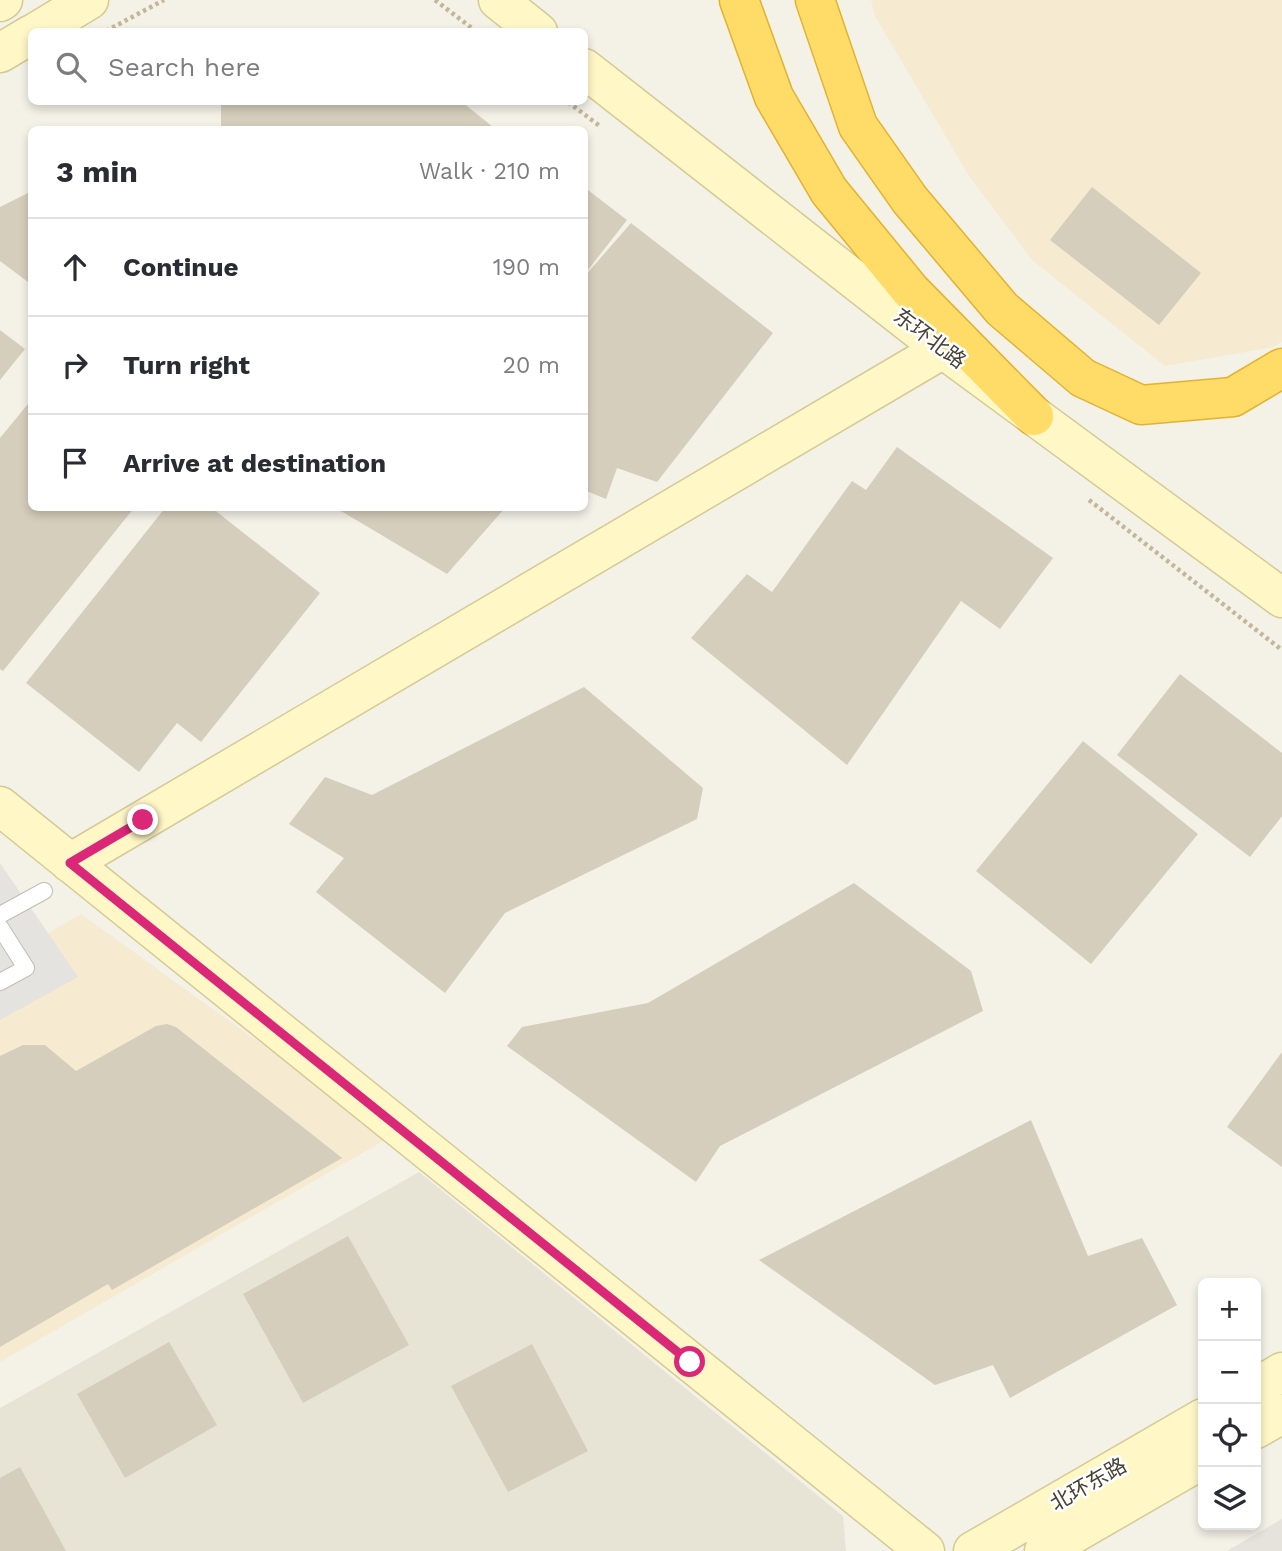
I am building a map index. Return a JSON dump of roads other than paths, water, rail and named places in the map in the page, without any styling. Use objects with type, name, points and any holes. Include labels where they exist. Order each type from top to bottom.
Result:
[{"type":"highway","points":[[739,0],[774,97],[830,191],[911,291],[1034,416]]},
{"type":"highway","points":[[815,0],[858,126],[910,200],[1002,309],[1083,378],[1141,405],[1233,397],[1282,368]]},
{"type":"street","points":[[42,28],[89,0]]},
{"type":"street","points":[[498,0],[533,28]]},
{"type":"street","points":[[0,53],[28,37]]},
{"type":"street","name":"东环北路","points":[[588,71],[943,349],[1282,598]]},
{"type":"street","points":[[70,863],[943,349]]},
{"type":"street","points":[[0,806],[925,1551]]},
{"type":"street","points":[[1261,1385],[1282,1373]]},
{"type":"street","points":[[1261,1426],[1282,1414]]},
{"type":"street","name":"北环东路","points":[[973,1551],[1198,1421]]},
{"type":"street","name":"北环东路","points":[[1044,1551],[1198,1462]]},
{"type":"lane","points":[[0,915],[44,891]]},
{"type":"lane","points":[[0,927],[26,968],[0,982]]}]
